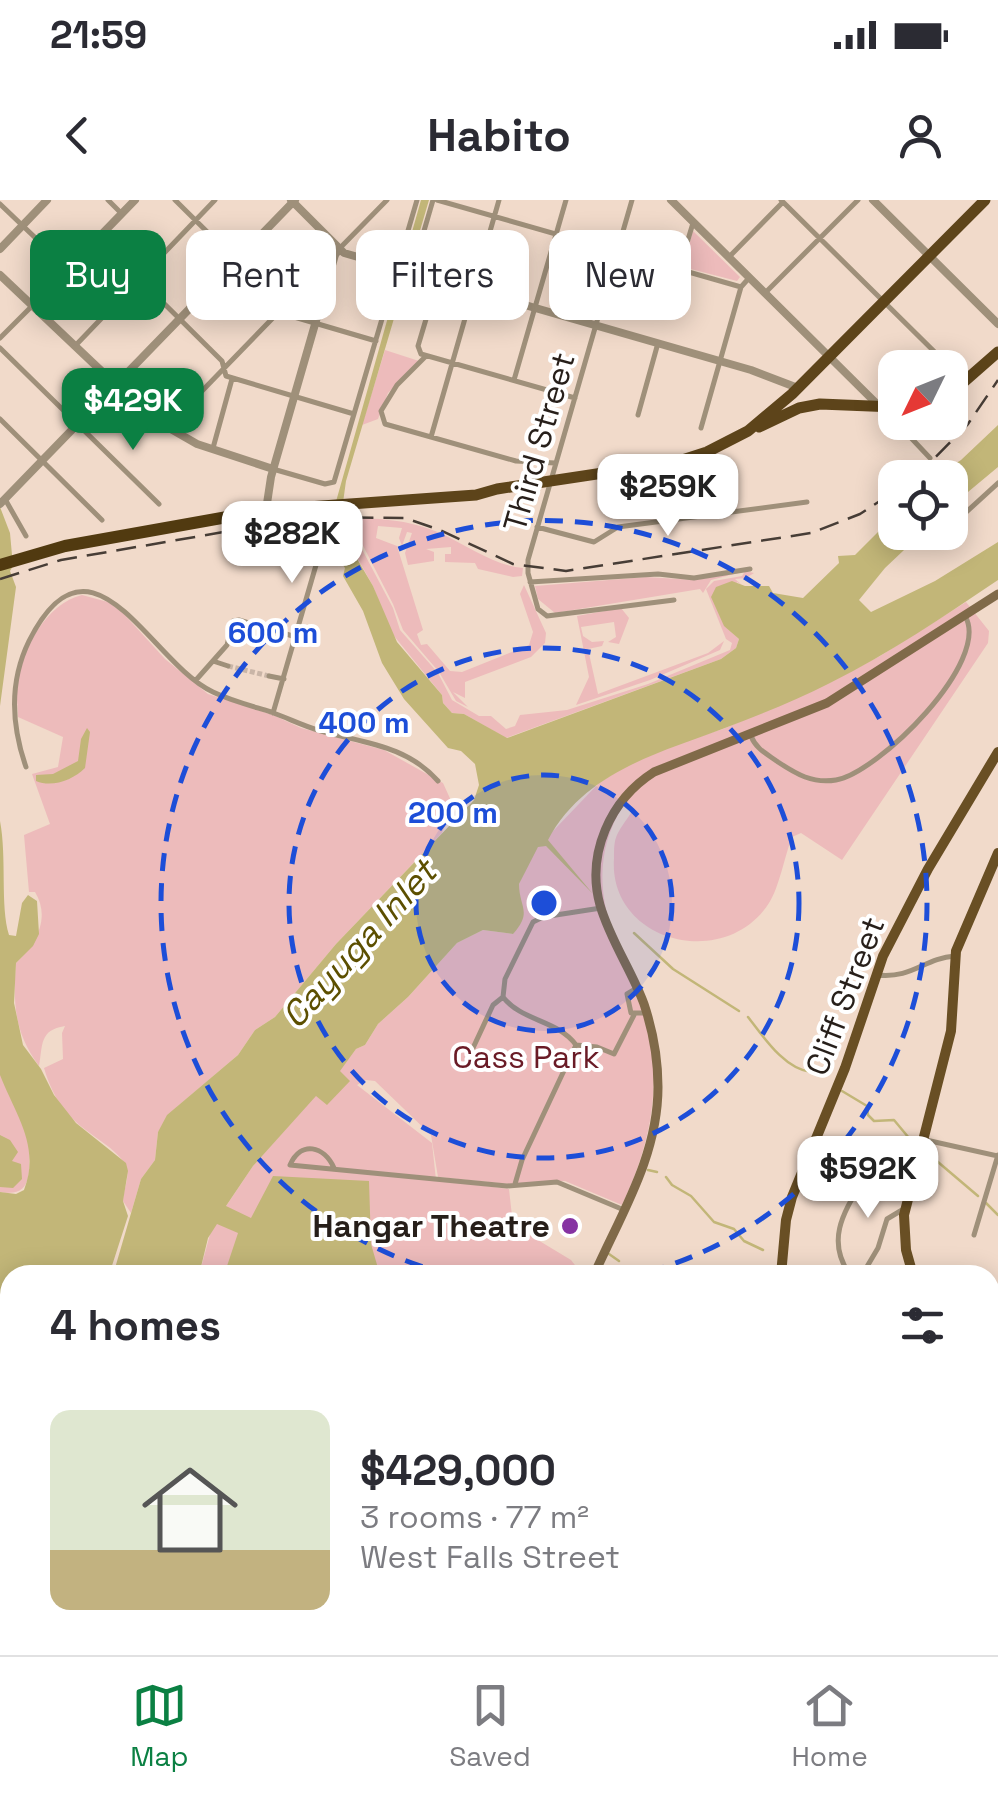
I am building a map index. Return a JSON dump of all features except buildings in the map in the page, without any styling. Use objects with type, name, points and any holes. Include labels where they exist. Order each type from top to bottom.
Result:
[{"type":"highway","points":[[748,430],[798,388],[985,200]]},
{"type":"highway","points":[[968,381],[998,352]]},
{"type":"highway","points":[[0,562],[25,547],[210,510],[497,489],[676,462],[809,406],[828,403],[878,407]]},
{"type":"highway","points":[[25,547],[167,528],[266,507]]},
{"type":"main road","points":[[599,1265],[649,1154],[656,1122],[657,1063],[647,1013],[601,908],[596,877],[600,842],[612,815],[626,795],[660,769],[838,697],[998,594]]},
{"type":"main road","name":"Cliff Street","points":[[782,1265],[792,1197],[844,1071],[889,942],[998,752]]},
{"type":"main road","points":[[911,1265],[905,1240],[905,1210],[951,1030],[955,956],[962,930],[994,871],[998,853]]},
{"type":"street","points":[[0,248],[47,200]]},
{"type":"street","points":[[108,200],[122,214]]},
{"type":"street","points":[[106,230],[135,200]]},
{"type":"street","points":[[175,200],[205,230]]},
{"type":"street","points":[[166,251],[214,200]]},
{"type":"street","points":[[273,713],[322,536],[313,527],[278,530],[269,523],[266,507],[273,470],[337,251],[387,200]]},
{"type":"street","points":[[411,230],[416,200]]},
{"type":"street","points":[[422,230],[435,200],[549,231]]},
{"type":"street","points":[[490,230],[498,200]]},
{"type":"street","points":[[557,230],[566,200]]},
{"type":"street","name":"Third Street","points":[[624,230],[632,200]]},
{"type":"street","points":[[671,200],[878,405]]},
{"type":"street","points":[[765,294],[858,200]]},
{"type":"street","points":[[873,200],[998,324]]},
{"type":"street","points":[[265,230],[293,201],[337,251],[356,256]]},
{"type":"street","points":[[729,257],[784,201],[933,350]]},
{"type":"street","points":[[0,204],[30,233]]},
{"type":"street","points":[[691,230],[693,222]]},
{"type":"street","points":[[514,380],[549,258]]},
{"type":"street","points":[[691,272],[741,287]]},
{"type":"street","points":[[0,275],[30,304]]},
{"type":"street","points":[[701,428],[741,287],[749,278]]},
{"type":"street","points":[[166,305],[222,361],[224,374],[232,379],[354,414]]},
{"type":"street","points":[[529,305],[763,374],[798,388]]},
{"type":"street","points":[[0,338],[30,308]]},
{"type":"street","points":[[25,547],[2,502],[186,313]]},
{"type":"street","points":[[46,320],[114,386],[166,428],[212,450],[325,484],[334,482],[384,320]]},
{"type":"street","points":[[74,347],[100,320]]},
{"type":"street","points":[[166,428],[270,320]]},
{"type":"street","points":[[303,320],[376,340]]},
{"type":"street","points":[[426,320],[418,346],[424,355],[575,398]]},
{"type":"street","points":[[431,437],[464,320]]},
{"type":"street","name":"Third Street","points":[[530,582],[528,564],[537,527],[597,320]]},
{"type":"street","points":[[638,414],[658,343]]},
{"type":"street","points":[[2,353],[159,504]]},
{"type":"street","points":[[424,355],[388,397],[381,411],[385,424],[516,461],[555,464]]},
{"type":"street","points":[[212,450],[232,379]]},
{"type":"street","points":[[780,384],[782,402]]},
{"type":"street","points":[[0,420],[102,520]]},
{"type":"street","points":[[912,440],[930,458]]},
{"type":"street","points":[[968,510],[998,483]]},
{"type":"street","points":[[537,527],[594,542],[618,527],[807,502]]},
{"type":"street","points":[[674,600],[547,616],[538,609],[530,582],[658,574],[694,578],[750,569]]},
{"type":"street","points":[[26,767],[14,719],[17,668],[50,608],[68,595],[89,592],[120,605],[167,656],[212,692],[302,726],[385,746],[410,758],[438,781]]},
{"type":"street","points":[[750,734],[762,751],[802,776],[828,781],[852,775],[902,736],[955,676],[970,642],[970,625],[965,616]]},
{"type":"street","points":[[196,680],[227,645],[233,621],[296,637]]},
{"type":"street","points":[[213,661],[228,666]]},
{"type":"street","points":[[269,676],[284,679]]},
{"type":"street","points":[[601,908],[533,922],[503,984],[504,997],[510,1006],[566,1032],[576,1045],[614,1054],[634,1015]]},
{"type":"street","points":[[876,975],[898,976],[955,956]]},
{"type":"street","points":[[634,1015],[627,999],[637,988]]},
{"type":"street","points":[[466,1064],[493,1005],[504,997]]},
{"type":"street","points":[[634,1015],[647,1013]]},
{"type":"street","points":[[514,1186],[522,1160],[576,1045]]},
{"type":"street","points":[[923,1139],[998,1156],[974,1235]]},
{"type":"street","points":[[334,1168],[324,1152],[315,1148],[299,1152],[290,1165],[514,1186],[564,1184],[624,1210]]},
{"type":"street","points":[[845,1265],[838,1250],[839,1224],[847,1203],[871,1166]]},
{"type":"street","points":[[868,1265],[888,1217],[905,1210]]},
{"type":"green space","points":[[693,231],[740,277],[737,281],[691,269]]},
{"type":"green space","points":[[385,350],[419,361],[388,393],[378,419],[362,425]]},
{"type":"green space","points":[[341,518],[417,525],[492,560],[523,568],[522,576],[513,577],[478,569],[475,563],[445,562],[451,547],[426,549],[434,552],[434,561],[408,565],[405,553],[412,533],[407,532],[402,546],[402,528],[378,526],[376,538],[397,546],[423,630],[417,634],[421,645],[427,644],[450,671],[462,672],[529,645],[533,632],[520,594],[524,585],[546,633],[545,643],[531,657],[465,682],[465,698],[453,692],[468,707],[456,701],[439,672],[403,630],[357,534],[340,525]]},
{"type":"green space","points":[[340,527],[355,536],[393,608],[400,630],[438,673],[452,700],[479,716],[491,716],[506,729],[515,726],[520,715],[567,710],[648,684],[730,650],[732,643],[726,639],[706,589],[714,581],[742,576],[745,571],[754,573],[735,579],[742,585],[737,582],[728,629],[739,639],[736,648],[721,659],[506,738],[464,714],[452,713],[443,703],[442,695],[390,631],[373,586]]},
{"type":"green space","points":[[742,572],[711,580],[703,593],[700,589],[555,613],[538,599],[535,586],[646,577],[695,580]]},
{"type":"green space","points":[[82,595],[108,602],[123,613],[165,659],[208,694],[301,728],[384,750],[443,783],[453,805],[442,833],[336,944],[275,1017],[255,1030],[238,1055],[178,1106],[158,1132],[155,1160],[141,1179],[131,1213],[123,1201],[125,1164],[70,1117],[46,1076],[44,1068],[63,1059],[65,1026],[46,1035],[39,1066],[24,1041],[15,1004],[16,963],[35,939],[42,911],[35,892],[29,892],[24,835],[50,824],[32,774],[58,767],[63,737],[18,717],[17,684],[24,657],[38,630],[58,608]]},
{"type":"green space","name":"Cass Park","points":[[966,602],[989,631],[988,643],[842,860],[801,833],[792,837],[773,897],[749,924],[725,937],[699,941],[673,938],[649,927],[630,910],[617,887],[614,846],[634,808],[624,804],[612,827],[602,872],[604,894],[614,939],[648,1029],[654,1080],[645,1143],[622,1205],[565,1181],[509,1184],[438,1177],[431,1135],[375,1081],[357,1085],[432,1143],[436,1180],[509,1189],[513,1225],[575,1265],[202,1265],[212,1227],[253,1166],[316,1095],[349,1081],[339,1071],[356,1049],[365,1045],[378,1024],[457,943],[483,930],[513,934],[519,884],[533,852],[599,783],[626,766],[677,743],[723,729],[880,656]]},
{"type":"green space","points":[[621,608],[629,618],[619,644],[608,642],[616,637],[614,622],[581,627],[583,636],[592,642],[604,641],[602,646],[588,649],[598,694],[708,653],[724,641],[720,650],[650,680],[576,705],[589,677],[577,616]]},
{"type":"green space","points":[[0,1027],[54,1134],[30,1147],[27,1181],[19,1191],[11,1193],[0,1192]]},
{"type":"water","points":[[421,200],[429,200],[420,230],[413,230]]},
{"type":"water","name":"Cayuga Inlet","points":[[387,320],[394,320],[346,481],[340,524],[397,642],[442,695],[443,703],[452,713],[464,714],[507,738],[721,659],[736,648],[739,639],[724,626],[711,597],[716,587],[732,581],[745,586],[769,586],[773,593],[803,598],[839,563],[838,556],[855,555],[878,532],[878,550],[904,550],[859,600],[871,612],[935,581],[998,542],[998,580],[916,634],[817,689],[625,768],[602,781],[563,817],[548,840],[593,894],[546,846],[538,847],[519,884],[524,915],[513,934],[483,930],[457,943],[378,1024],[365,1045],[356,1049],[340,1071],[350,1081],[327,1105],[316,1096],[253,1166],[226,1206],[251,1218],[273,1176],[369,1181],[371,1244],[377,1265],[227,1265],[238,1233],[217,1224],[208,1238],[201,1265],[116,1265],[141,1179],[155,1160],[158,1132],[167,1115],[238,1055],[255,1030],[275,1017],[336,944],[474,800],[479,785],[475,764],[461,751],[448,748],[404,699],[382,663],[363,611],[343,576],[345,568],[331,548],[328,530]]},
{"type":"water","points":[[998,425],[998,467],[968,492],[968,460],[961,460]]},
{"type":"water","points":[[0,507],[10,533],[10,571],[16,587],[0,706]]},
{"type":"water","points":[[87,728],[90,732],[85,768],[62,782],[36,781],[36,775],[53,774],[78,761]]},
{"type":"water","points":[[0,821],[9,935],[16,936],[22,903],[28,895],[37,901],[39,934],[16,963],[14,1003],[23,1045],[76,1123],[126,1163],[123,1201],[128,1216],[112,1265],[0,1265],[0,1192],[16,1194],[24,1190],[30,1159],[24,1131],[0,1075]]},
{"type":"water","points":[[0,1135],[10,1140],[18,1152],[12,1161],[21,1164],[22,1179],[13,1188],[0,1187]]},
{"type":"waterway","points":[[634,933],[673,969],[739,1011]]},
{"type":"waterway","points":[[748,1017],[775,1051],[792,1065],[827,1074]]},
{"type":"waterway","points":[[842,1091],[867,1106],[874,1121],[894,1120],[914,1144]]},
{"type":"waterway","points":[[925,1151],[978,1196]]},
{"type":"waterway","points":[[648,1170],[657,1172]]},
{"type":"waterway","points":[[666,1177],[691,1196],[714,1222],[734,1229],[744,1241],[763,1250]]},
{"type":"waterway","points":[[986,1203],[998,1215]]},
{"type":"waterway","points":[[609,1254],[619,1261]]},
{"type":"tunnel","points":[[228,666],[269,676]]},
{"type":"railway","points":[[933,460],[968,424],[998,380]]},
{"type":"railway","points":[[0,579],[61,560],[311,517],[405,518],[513,564],[566,571],[811,533],[860,514],[878,502]]},
{"type":"place","name":"Hangar Theatre","points":[[570,1226]]}]
